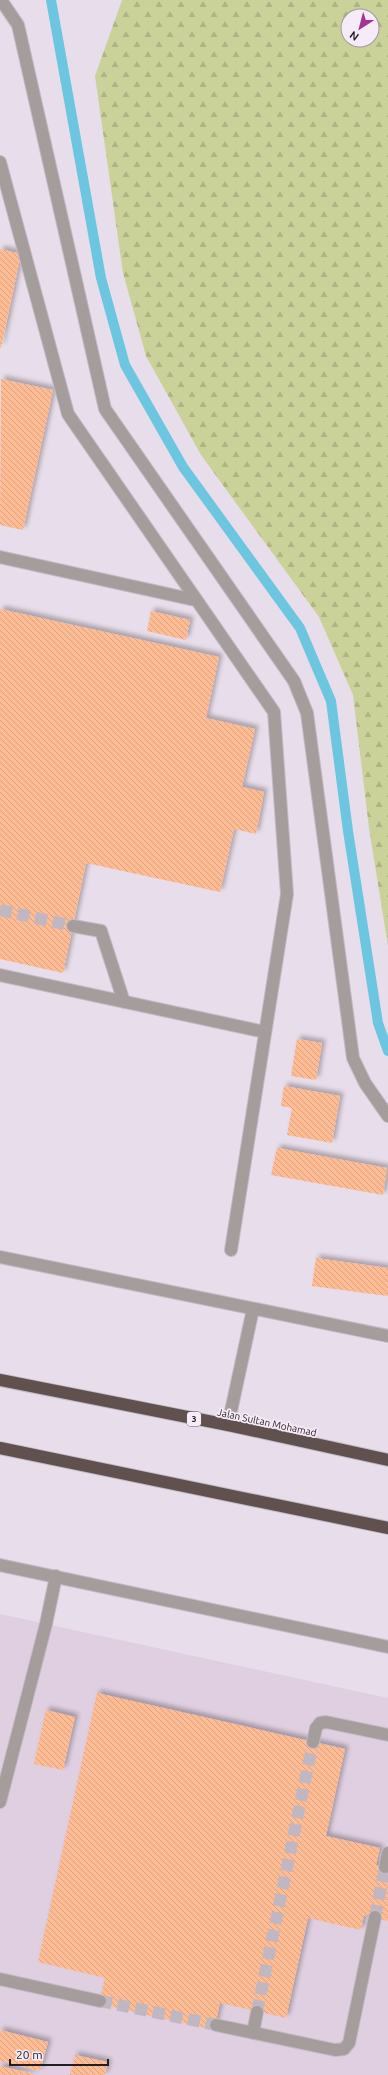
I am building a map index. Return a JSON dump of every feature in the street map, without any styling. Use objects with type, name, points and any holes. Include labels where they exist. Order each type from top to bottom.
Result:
[{"type":"highway","name":"Jalan Sultan Mohamad","points":[[0,1380],[388,1460]]},
{"type":"highway","points":[[0,1448],[388,1528]]},
{"type":"street","points":[[1,0],[18,25],[105,409],[294,682],[306,713],[353,1058],[365,1083],[388,1116]]},
{"type":"street","points":[[0,162],[68,414],[195,600],[274,712],[287,894],[231,1250]]},
{"type":"street","points":[[0,557],[195,600]]},
{"type":"street","points":[[73,926],[101,931],[124,1002]]},
{"type":"street","points":[[0,975],[265,1032]]},
{"type":"street","points":[[0,1257],[388,1336]]},
{"type":"street","points":[[228,1426],[253,1309]]},
{"type":"street","points":[[0,1564],[388,1647]]},
{"type":"street","points":[[0,1802],[46,1624],[56,1576]]},
{"type":"street","points":[[313,1742],[316,1728],[320,1723],[326,1722],[388,1735]]},
{"type":"street","points":[[385,1867],[388,1852]]},
{"type":"street","points":[[216,2025],[335,2050],[344,2050],[349,2043],[374,1917]]},
{"type":"street","points":[[0,1979],[100,2001]]},
{"type":"street","points":[[253,2033],[257,2012]]},
{"type":"shaded area","points":[[0,1614],[388,1698],[388,2075],[0,2075]]},
{"type":"green space","points":[[122,0],[388,0],[388,946],[369,828],[353,695],[319,617],[201,455],[146,356],[123,273],[95,76]]},
{"type":"building","points":[[0,249],[21,254],[1,348],[0,348]]},
{"type":"building","points":[[1,379],[53,390],[23,530],[0,525]]},
{"type":"building","points":[[0,609],[219,657],[206,718],[255,729],[242,787],[264,792],[256,834],[234,829],[220,892],[86,863],[63,973],[0,959]]},
{"type":"building","points":[[151,611],[190,620],[186,640],[147,631]]},
{"type":"building","points":[[297,1039],[322,1043],[316,1080],[291,1076]]},
{"type":"building","points":[[284,1086],[340,1096],[332,1143],[287,1135],[292,1108],[281,1106]]},
{"type":"building","points":[[277,1148],[387,1168],[383,1195],[271,1175]]},
{"type":"building","points":[[316,1258],[388,1268],[388,1296],[312,1286]]},
{"type":"building","points":[[97,1693],[345,1749],[326,1836],[380,1848],[376,1865],[388,1867],[388,1921],[364,1915],[361,1930],[308,1918],[286,2018],[220,2003],[214,2030],[99,2004],[105,1978],[38,1962]]},
{"type":"building","points":[[46,1710],[75,1717],[63,1770],[34,1764]]},
{"type":"building","points":[[0,2030],[48,2042],[40,2071],[0,2061]]},
{"type":"building","points":[[75,2055],[108,2062],[105,2075],[70,2075]]},
{"type":"building","points":[[0,2066],[34,2074],[34,2075],[0,2075]]},
{"type":"waterway","points":[[51,0],[101,278],[125,365],[183,467],[300,628],[331,701],[348,831],[378,1023],[388,1051]]},
{"type":"tunnel","points":[[0,910],[73,926]]},
{"type":"tunnel","points":[[257,2012],[313,1742]]},
{"type":"tunnel","points":[[375,1917],[385,1867]]},
{"type":"tunnel","points":[[100,2001],[216,2025]]}]
